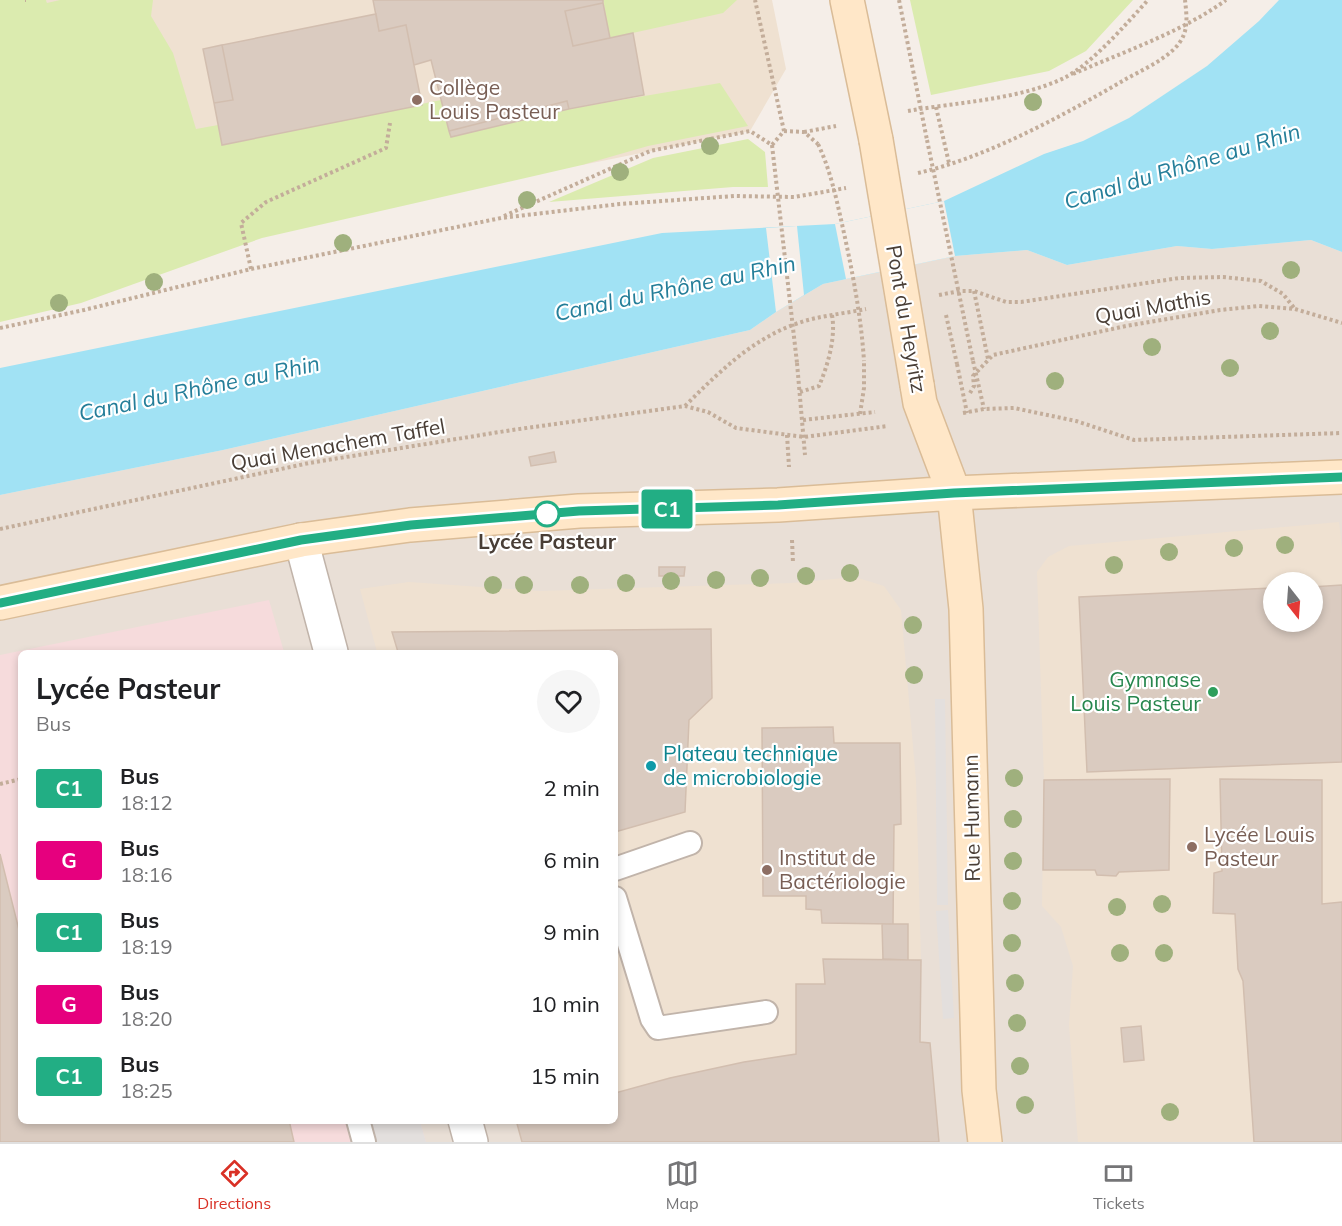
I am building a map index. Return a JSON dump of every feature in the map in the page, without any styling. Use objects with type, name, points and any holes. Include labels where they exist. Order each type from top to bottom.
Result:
[{"type":"main road","name":"Pont du Heyritz","points":[[847,0],[876,140],[920,403],[954,493]]},
{"type":"main road","points":[[0,603],[301,540],[411,525],[579,511],[778,505],[954,493],[1342,477]]},
{"type":"main road","name":"Rue Humann","points":[[954,493],[967,624],[979,1090],[985,1142]]},
{"type":"street","points":[[301,540],[330,650]]},
{"type":"street","points":[[466,1124],[471,1142]]},
{"type":"lane","points":[[618,868],[690,843]]},
{"type":"lane","points":[[618,908],[652,1019],[658,1028],[766,1012]]},
{"type":"lane","points":[[359,1124],[364,1142]]},
{"type":"path","points":[[755,0],[784,131]]},
{"type":"path","points":[[898,0],[984,409]]},
{"type":"path","points":[[1066,77],[1091,58],[1148,0]]},
{"type":"path","points":[[1185,0],[1187,23]]},
{"type":"path","points":[[921,109],[1016,93],[1043,86],[1187,23],[1226,0]]},
{"type":"path","points":[[936,107],[949,163]]},
{"type":"path","points":[[251,269],[241,223],[266,202],[386,148],[390,123]]},
{"type":"path","points":[[0,328],[251,269],[501,218],[651,151],[750,131],[772,145]]},
{"type":"path","points":[[784,131],[804,132],[818,144],[826,161],[850,258],[862,329],[864,388],[860,414]]},
{"type":"path","points":[[784,131],[772,145],[805,455]]},
{"type":"path","points":[[938,295],[975,291],[1006,302],[1021,302],[1179,278],[1223,277],[1261,281],[1283,294],[1295,309]]},
{"type":"path","points":[[975,291],[988,360]]},
{"type":"path","name":"Quai Mathis","points":[[976,372],[993,355],[1126,326],[1220,310],[1259,306],[1295,309],[1342,323]]},
{"type":"path","points":[[685,406],[725,366],[778,330],[806,320],[873,308]]},
{"type":"path","points":[[800,392],[819,386],[834,328],[832,315]]},
{"type":"path","points":[[957,364],[967,412]]},
{"type":"path","points":[[970,393],[974,386],[973,376],[976,372]]},
{"type":"path","points":[[685,406],[708,412],[736,428],[804,437],[862,431]]},
{"type":"path","name":"Quai Menachem Taffel","points":[[0,529],[309,463],[512,430],[685,406]]},
{"type":"path","points":[[975,411],[1014,408],[1090,426],[1134,440],[1342,433]]},
{"type":"path","points":[[803,420],[876,412]]},
{"type":"path","points":[[0,784],[18,780]]},
{"type":"shaded area","name":"Collège Louis Pasteur","points":[[46,0],[772,0],[786,69],[750,131],[582,165],[234,143],[81,171]]},
{"type":"shaded area","points":[[1311,240],[1342,252],[1342,1142],[0,1142],[0,495],[223,450],[750,330],[823,284],[955,256],[1027,250],[1067,265],[1177,246],[1212,249]]},
{"type":"shaded area","name":"Lycée Louis Pasteur","points":[[1339,522],[1342,548],[1342,1142],[1078,1142],[1069,1025],[1073,966],[1061,927],[1042,906],[1044,780],[1037,572],[1048,557],[1069,546]]},
{"type":"shaded area","name":"Institut de Bactériologie","points":[[855,577],[884,586],[901,610],[916,780],[921,960],[920,1041],[930,1043],[939,1142],[522,1142],[517,1124],[618,1124],[618,650],[376,650],[360,589],[409,582],[540,591],[791,583]]},
{"type":"shaded area","points":[[269,600],[283,650],[24,650]]},
{"type":"shaded area","points":[[18,651],[18,1124],[421,1124],[426,1142],[0,1142],[0,655]]},
{"type":"shaded area","points":[[935,699],[945,699],[948,905],[937,905]]},
{"type":"shaded area","points":[[948,910],[954,1018],[943,1019],[936,911]]},
{"type":"shaded area","points":[[358,1124],[421,1124],[426,1142],[364,1142]]},
{"type":"green space","points":[[0,0],[46,0],[47,3],[60,0],[153,0],[151,16],[173,53],[196,129],[218,125],[223,145],[441,100],[451,137],[569,109],[720,83],[748,126],[648,146],[582,165],[262,238],[81,303],[0,322]]},
{"type":"green space","points":[[603,0],[737,0],[723,13],[610,38]]},
{"type":"green space","points":[[910,0],[1133,0],[1086,51],[1049,71],[931,95]]},
{"type":"green space","points":[[748,139],[765,152],[768,187],[733,187],[549,202],[653,158]]},
{"type":"water","name":"Canal du Rhône au Rhin","points":[[1279,0],[1342,0],[1342,252],[1311,240],[1212,249],[1177,246],[1067,265],[1027,250],[955,256],[823,284],[750,330],[223,450],[0,495],[0,368],[662,233],[835,224],[944,201],[1044,154],[1083,141],[1129,118],[1207,66],[1259,21]]},
{"type":"pier","points":[[944,201],[955,256],[846,279],[835,224]]},
{"type":"pier","points":[[797,226],[804,295],[776,312],[766,228]]},
{"type":"building","points":[[373,0],[603,0],[603,3],[565,11],[573,46],[633,33],[644,95],[569,109],[567,101],[449,131],[431,60],[414,65],[406,25],[379,31]]},
{"type":"building","points":[[603,3],[610,38],[573,46],[565,11]]},
{"type":"building","points":[[376,14],[379,31],[406,25],[422,105],[222,145],[214,103],[233,100],[222,45]]},
{"type":"building","points":[[222,45],[233,100],[214,103],[203,49]]},
{"type":"building","points":[[567,101],[569,109],[451,137],[449,131]]},
{"type":"building","points":[[554,452],[556,462],[531,466],[529,457]]},
{"type":"building","points":[[659,567],[685,567],[684,576],[659,576]]},
{"type":"building","name":"Gymnase Louis Pasteur","points":[[1342,585],[1342,762],[1087,772],[1079,597],[1263,589],[1263,632],[1323,632],[1323,586]]},
{"type":"building","name":"Plateau technique de microbiologie","points":[[711,629],[712,698],[689,720],[685,812],[618,831],[618,650],[397,650],[392,632]]},
{"type":"building","points":[[833,727],[834,743],[900,743],[901,824],[894,825],[893,924],[822,923],[821,910],[806,909],[806,896],[763,896],[762,728]]},
{"type":"building","name":"Gymnase Louis Pasteur","points":[[1170,779],[1169,870],[1119,872],[1116,876],[1097,875],[1095,870],[1043,870],[1044,780]]},
{"type":"building","name":"Lycée Louis Pasteur","points":[[1220,779],[1322,780],[1322,904],[1342,902],[1342,1142],[1254,1142],[1243,981],[1238,969],[1235,914],[1213,913],[1214,873],[1222,871]]},
{"type":"building","points":[[0,854],[18,926],[18,1124],[290,1124],[294,1142],[0,1142]]},
{"type":"building","points":[[882,924],[908,924],[908,960],[883,959]]},
{"type":"building","points":[[823,959],[921,960],[920,1042],[930,1043],[939,1142],[522,1142],[517,1124],[618,1124],[618,1092],[744,1062],[796,1054],[796,984],[825,984]]},
{"type":"building","points":[[1141,1026],[1144,1060],[1124,1062],[1121,1028]]},
{"type":"bus line","name":"C1","points":[[0,603],[301,540],[411,525],[579,511],[778,505],[954,493],[1342,477]]},
{"type":"place","name":"Collège Louis Pasteur","points":[[417,100]]},
{"type":"place","name":"Lycée Pasteur","points":[[547,514]]},
{"type":"place","name":"Gymnase Louis Pasteur","points":[[1213,692]]},
{"type":"place","name":"Plateau technique de microbiologie","points":[[651,766]]},
{"type":"place","name":"Lycée Louis Pasteur","points":[[1192,847]]},
{"type":"place","name":"Institut de Bactériologie","points":[[767,870]]}]
